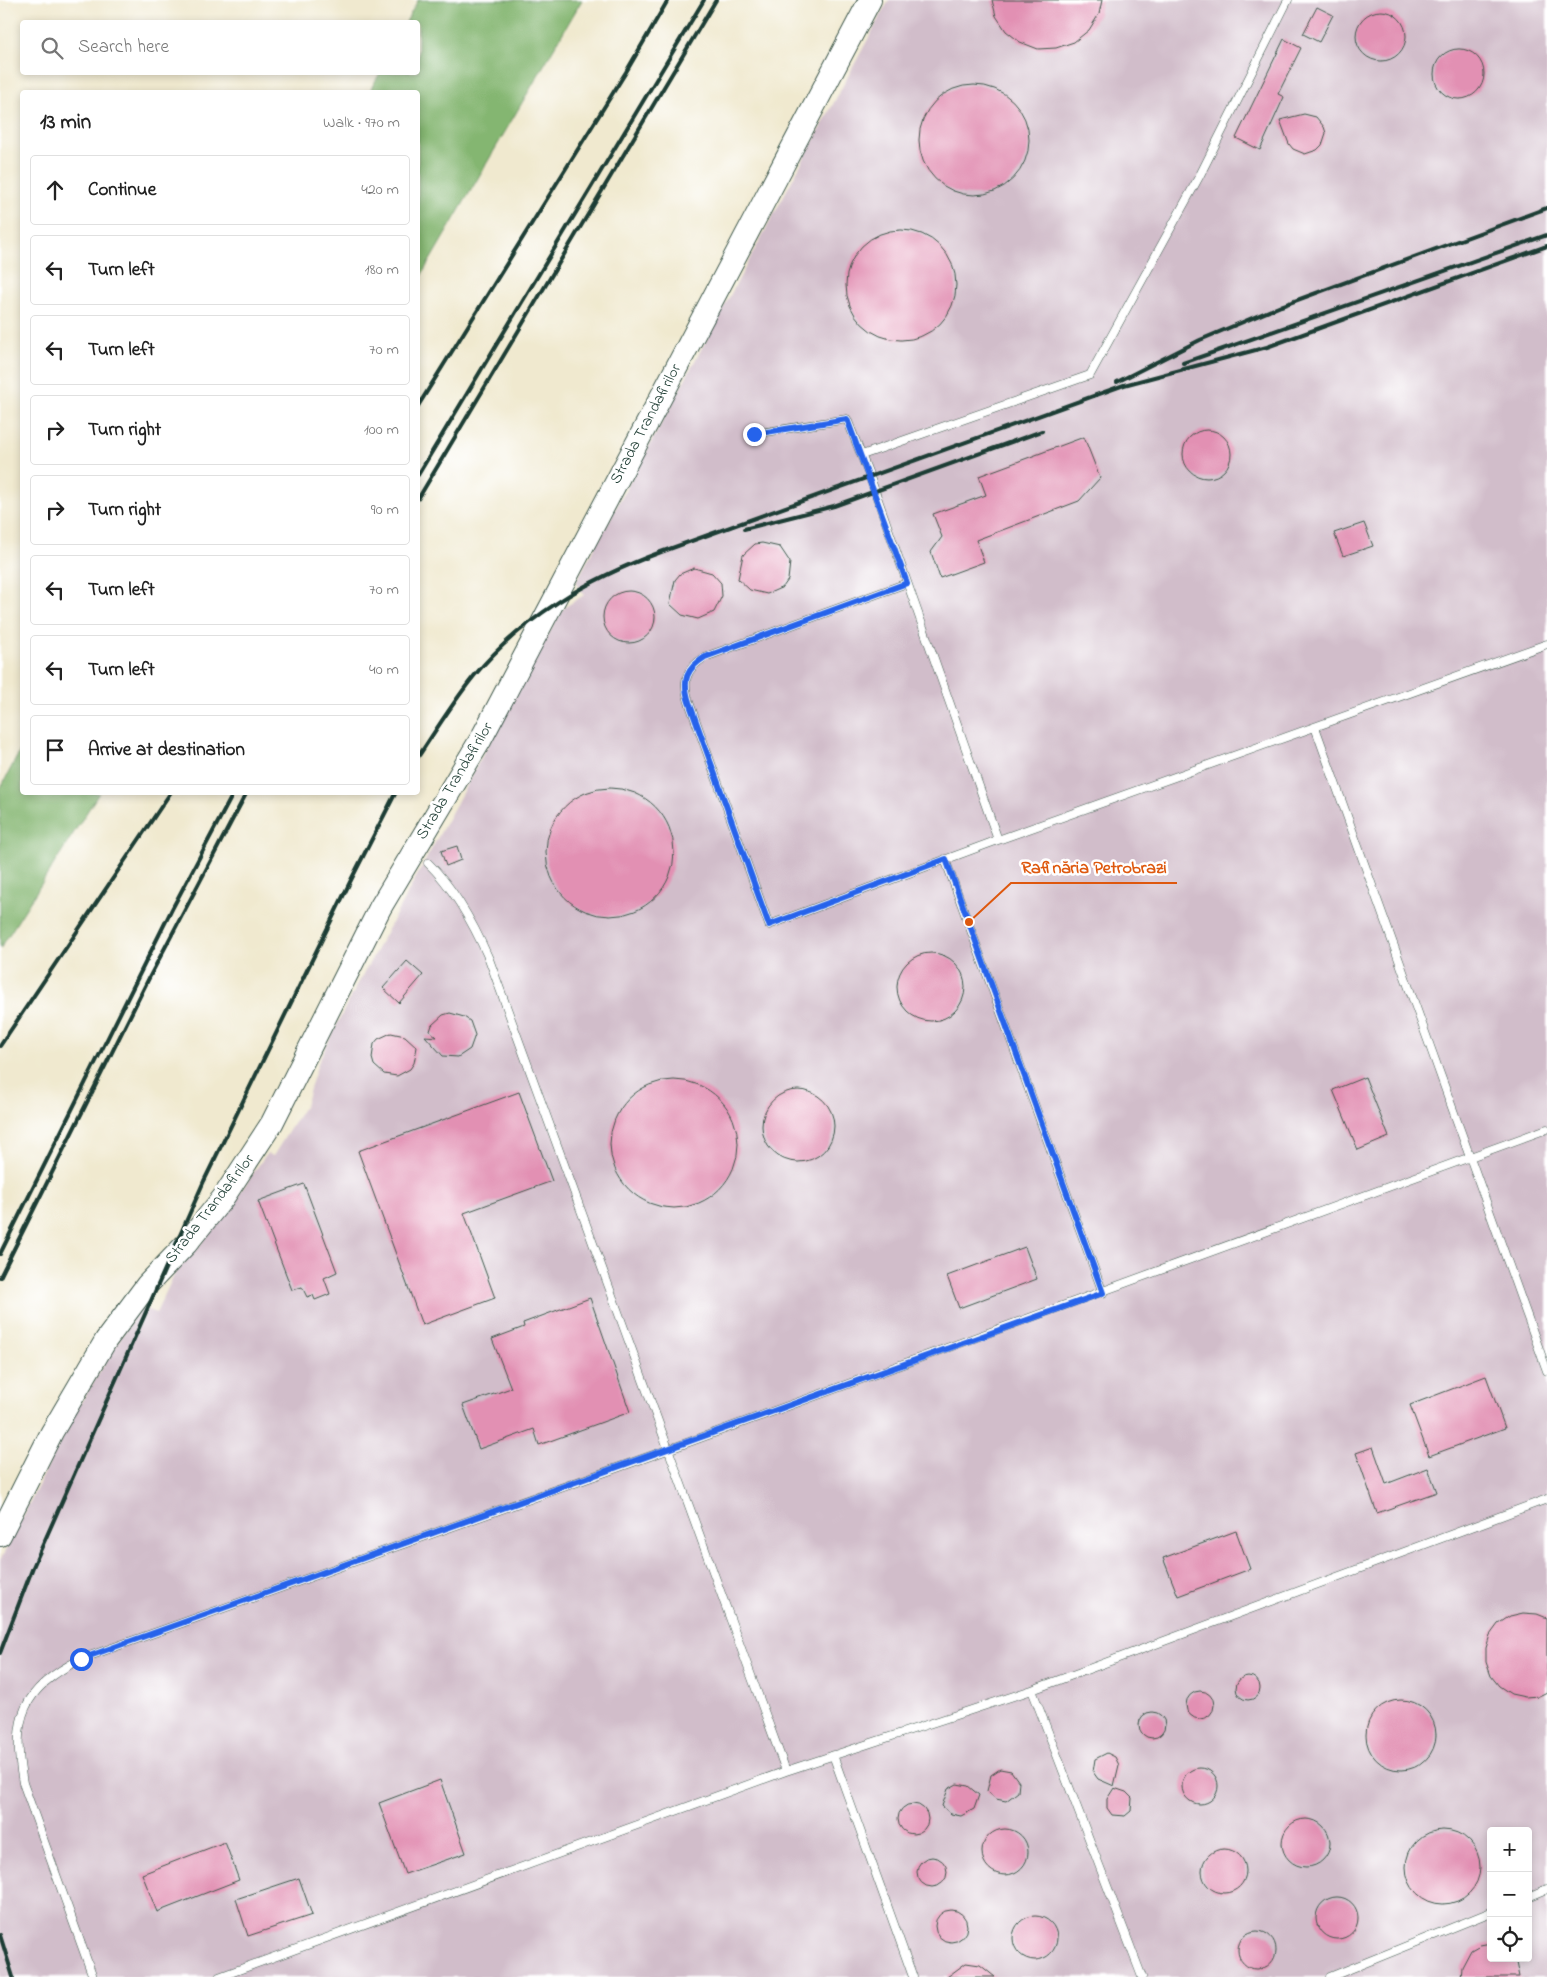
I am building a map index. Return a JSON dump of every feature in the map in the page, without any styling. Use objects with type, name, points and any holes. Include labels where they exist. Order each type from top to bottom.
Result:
[{"type":"main road","name":"Strada Trandafirilor","points":[[0,1535],[52,1432],[106,1340],[134,1300],[186,1244],[224,1198],[272,1123],[380,908],[481,740],[870,0]]},
{"type":"lane","points":[[862,455],[1090,375],[1200,175],[1288,0]]},
{"type":"lane","points":[[754,434],[847,419],[862,455],[998,840]]},
{"type":"lane","points":[[907,583],[705,657],[687,672],[685,690],[769,925],[998,840],[1547,644]]},
{"type":"lane","points":[[1315,727],[1547,1371]]},
{"type":"lane","points":[[946,859],[1103,1293]]},
{"type":"lane","points":[[428,863],[445,882],[476,930],[490,959],[670,1449],[786,1772]]},
{"type":"lane","points":[[93,1977],[23,1783],[18,1749],[22,1711],[44,1681],[61,1669],[81,1659],[1103,1293],[1547,1129]]},
{"type":"lane","points":[[219,1977],[833,1755],[1032,1690],[1547,1499]]},
{"type":"lane","points":[[1032,1690],[1142,1977]]},
{"type":"lane","points":[[833,1755],[913,1977]]},
{"type":"lane","points":[[1532,1895],[1547,1889]]},
{"type":"lane","points":[[1330,1977],[1487,1914]]},
{"type":"shaded area","points":[[889,0],[1547,0],[1547,1977],[0,1977],[0,1561],[78,1407],[140,1307],[156,1313],[175,1273],[221,1220],[267,1153],[273,1156],[305,1105],[318,1063],[347,1004],[559,615],[565,607],[584,595],[576,582]]},
{"type":"green space","points":[[418,0],[582,0],[420,278],[420,90],[370,90],[379,75],[420,75],[420,20],[407,20]]},
{"type":"green space","points":[[20,751],[20,795],[98,795],[0,949],[0,789]]},
{"type":"building","points":[[992,0],[1102,0],[1099,14],[1089,30],[1074,42],[1056,48],[1038,49],[1020,42],[1006,31],[996,16]]},
{"type":"building","points":[[1317,7],[1333,15],[1319,42],[1303,34]]},
{"type":"building","points":[[1381,11],[1390,13],[1401,22],[1406,36],[1404,45],[1395,56],[1381,61],[1372,59],[1361,50],[1356,36],[1358,27],[1367,16]]},
{"type":"building","points":[[1284,39],[1301,48],[1278,94],[1284,97],[1260,150],[1236,138]]},
{"type":"building","points":[[1459,49],[1468,51],[1479,60],[1484,74],[1482,83],[1473,94],[1459,99],[1450,97],[1439,88],[1434,74],[1436,65],[1445,54]]},
{"type":"building","points":[[974,85],[995,89],[1013,101],[1025,119],[1029,140],[1025,161],[1013,179],[995,191],[974,195],[953,191],[935,179],[923,161],[919,140],[923,119],[935,101],[953,89]]},
{"type":"building","points":[[1304,114],[1316,117],[1326,133],[1322,145],[1317,150],[1305,154],[1293,149],[1289,144],[1280,120]]},
{"type":"building","points":[[901,230],[922,234],[940,246],[952,264],[956,285],[952,306],[940,324],[922,336],[901,340],[880,336],[862,324],[850,306],[846,285],[850,264],[862,246],[880,234]]},
{"type":"building","points":[[1202,430],[1212,430],[1224,437],[1231,449],[1231,459],[1224,471],[1212,478],[1202,478],[1194,474],[1187,467],[1183,459],[1183,449],[1187,441],[1194,434]]},
{"type":"building","points":[[1084,437],[1100,478],[1079,501],[976,540],[984,562],[940,578],[931,552],[942,537],[933,514],[986,495],[979,476]]},
{"type":"building","points":[[1364,523],[1373,546],[1343,556],[1334,533]]},
{"type":"building","points":[[762,543],[780,547],[790,562],[788,580],[783,587],[767,594],[750,590],[738,579],[743,555],[755,544]]},
{"type":"building","points":[[694,568],[712,573],[721,583],[722,596],[714,612],[698,619],[682,615],[670,604],[675,580],[680,574]]},
{"type":"building","points":[[629,591],[639,593],[647,599],[653,607],[655,617],[653,627],[647,635],[639,641],[629,643],[619,641],[611,635],[605,627],[603,617],[605,607],[611,599],[619,593]]},
{"type":"building","points":[[610,788],[635,792],[656,806],[670,827],[674,852],[670,877],[656,898],[635,912],[610,916],[585,912],[564,898],[550,877],[546,852],[550,827],[564,806],[585,792]]},
{"type":"building","points":[[457,846],[461,860],[446,866],[441,851]]},
{"type":"building","points":[[931,953],[944,956],[955,963],[962,974],[965,987],[962,1000],[955,1011],[944,1018],[931,1021],[918,1018],[907,1011],[900,1000],[897,987],[900,974],[907,963],[918,956]]},
{"type":"building","points":[[407,961],[423,975],[399,1003],[383,988]]},
{"type":"building","points":[[450,1013],[470,1021],[475,1035],[470,1049],[458,1057],[443,1056],[425,1036],[437,1037],[430,1031],[432,1025],[443,1015]]},
{"type":"building","points":[[391,1033],[405,1036],[417,1047],[414,1063],[410,1069],[397,1076],[384,1074],[374,1065],[372,1058],[374,1044],[378,1039]]},
{"type":"building","points":[[1365,1077],[1389,1137],[1358,1150],[1333,1090]]},
{"type":"building","points":[[674,1080],[699,1084],[720,1098],[734,1119],[738,1144],[734,1169],[720,1190],[699,1204],[674,1208],[649,1204],[628,1190],[614,1169],[610,1144],[614,1119],[628,1098],[649,1084]]},
{"type":"building","points":[[805,1090],[824,1100],[832,1112],[834,1126],[832,1140],[824,1152],[812,1160],[791,1162],[772,1152],[764,1140],[762,1119],[772,1100],[784,1092]]},
{"type":"building","points":[[519,1092],[552,1181],[464,1213],[495,1298],[422,1325],[358,1151]]},
{"type":"building","points":[[304,1184],[337,1272],[324,1278],[330,1294],[315,1300],[313,1295],[307,1297],[302,1287],[292,1290],[258,1201]]},
{"type":"building","points":[[1025,1247],[1037,1279],[959,1308],[947,1276]]},
{"type":"building","points":[[590,1298],[630,1412],[539,1445],[534,1429],[479,1449],[463,1405],[511,1388],[492,1339],[524,1327],[523,1323]]},
{"type":"building","points":[[1486,1376],[1505,1428],[1429,1456],[1410,1405]]},
{"type":"building","points":[[1373,1447],[1386,1484],[1428,1468],[1437,1492],[1377,1513],[1356,1453]]},
{"type":"building","points":[[1236,1531],[1250,1569],[1178,1596],[1163,1558]]},
{"type":"building","points":[[1523,1613],[1537,1614],[1547,1618],[1547,1692],[1539,1696],[1525,1697],[1511,1694],[1499,1686],[1491,1676],[1486,1662],[1486,1648],[1490,1635],[1498,1624],[1510,1616]]},
{"type":"building","points":[[1248,1676],[1257,1679],[1260,1688],[1257,1697],[1248,1700],[1239,1697],[1236,1688],[1239,1679]]},
{"type":"building","points":[[1200,1691],[1210,1695],[1214,1705],[1210,1715],[1200,1719],[1190,1715],[1186,1705],[1190,1695]]},
{"type":"building","points":[[1394,1700],[1408,1700],[1421,1706],[1430,1715],[1436,1728],[1434,1748],[1426,1760],[1408,1770],[1394,1770],[1381,1764],[1372,1755],[1366,1742],[1366,1728],[1372,1715],[1381,1706]]},
{"type":"building","points":[[1152,1712],[1161,1716],[1165,1725],[1161,1734],[1152,1738],[1143,1734],[1139,1725],[1143,1716]]},
{"type":"building","points":[[1107,1753],[1115,1757],[1119,1765],[1114,1786],[1098,1779],[1093,1772],[1095,1759]]},
{"type":"building","points":[[1200,1768],[1207,1769],[1213,1773],[1217,1779],[1217,1793],[1213,1799],[1207,1803],[1200,1804],[1193,1803],[1187,1799],[1183,1793],[1182,1786],[1183,1779],[1187,1773],[1193,1769]]},
{"type":"building","points":[[1000,1769],[1011,1771],[1019,1782],[1018,1792],[1006,1801],[996,1799],[987,1791],[991,1775]]},
{"type":"building","points":[[440,1780],[466,1853],[405,1874],[379,1803]]},
{"type":"building","points":[[957,1784],[968,1786],[979,1795],[974,1809],[961,1816],[951,1814],[942,1806],[948,1789]]},
{"type":"building","points":[[1114,1788],[1126,1792],[1132,1798],[1131,1811],[1125,1816],[1112,1815],[1107,1808],[1107,1799]]},
{"type":"building","points":[[913,1804],[924,1808],[928,1819],[924,1830],[913,1834],[902,1830],[898,1819],[902,1808]]},
{"type":"building","points":[[1301,1819],[1311,1819],[1323,1826],[1330,1838],[1330,1848],[1323,1860],[1311,1867],[1301,1867],[1293,1863],[1286,1856],[1282,1848],[1282,1838],[1286,1830],[1293,1823]]},
{"type":"building","points":[[1001,1829],[1009,1829],[1018,1833],[1024,1839],[1028,1852],[1024,1865],[1018,1871],[1009,1875],[1001,1875],[992,1871],[986,1865],[982,1856],[982,1848],[986,1839],[992,1833]]},
{"type":"building","points":[[1443,1830],[1464,1836],[1474,1846],[1480,1867],[1474,1888],[1464,1898],[1443,1904],[1422,1898],[1412,1888],[1406,1867],[1412,1846],[1422,1836]]},
{"type":"building","points":[[225,1842],[239,1880],[157,1912],[142,1874]]},
{"type":"building","points":[[1228,1849],[1240,1855],[1245,1862],[1245,1880],[1240,1887],[1233,1892],[1220,1893],[1212,1890],[1205,1883],[1202,1867],[1205,1859],[1212,1852]]},
{"type":"building","points":[[932,1857],[943,1861],[947,1872],[943,1883],[932,1887],[921,1883],[917,1872],[921,1861]]},
{"type":"building","points":[[299,1878],[312,1915],[248,1936],[236,1899]]},
{"type":"building","points":[[1337,1897],[1352,1903],[1358,1918],[1352,1933],[1337,1939],[1322,1933],[1316,1918],[1322,1903]]},
{"type":"building","points":[[951,1910],[963,1914],[967,1926],[963,1938],[951,1942],[939,1938],[935,1926],[939,1914]]},
{"type":"building","points":[[1031,1916],[1039,1916],[1051,1922],[1057,1938],[1051,1954],[1039,1960],[1031,1960],[1019,1954],[1013,1942],[1013,1934],[1019,1922]]},
{"type":"building","points":[[1257,1931],[1264,1932],[1270,1937],[1275,1943],[1275,1957],[1270,1963],[1264,1968],[1257,1969],[1250,1968],[1244,1963],[1239,1957],[1238,1950],[1239,1943],[1244,1937],[1250,1932]]},
{"type":"building","points":[[1487,1944],[1487,1962],[1516,1962],[1519,1977],[1461,1977],[1462,1967],[1471,1950]]},
{"type":"building","points":[[966,1963],[980,1965],[995,1977],[947,1977]]},
{"type":"railway","points":[[420,403],[626,72],[668,0]]},
{"type":"railway","points":[[420,472],[704,0]]},
{"type":"railway","points":[[420,496],[716,0]]},
{"type":"railway","points":[[1117,382],[1200,340],[1281,306],[1547,208]]},
{"type":"railway","points":[[1183,363],[1547,235]]},
{"type":"railway","points":[[420,754],[459,696],[493,655],[536,618],[583,587],[608,574],[661,552],[1124,385],[1267,347],[1547,246]]},
{"type":"railway","points":[[744,529],[834,506],[1042,431]]},
{"type":"railway","points":[[0,1046],[169,795]]},
{"type":"railway","points":[[0,1254],[172,909],[232,795]]},
{"type":"railway","points":[[0,1277],[149,978],[245,795]]},
{"type":"railway","points":[[0,1653],[33,1567],[204,1181],[394,795]]},
{"type":"railway","points":[[0,1935],[13,1977]]},
{"type":"place","name":"Rafinăria Petrobrazi","points":[[969,922]]},
{"type":"route","points":[[81,1659],[1103,1293],[946,859],[769,925],[685,690],[687,672],[705,657],[907,583],[862,455],[847,419],[754,434]]}]
